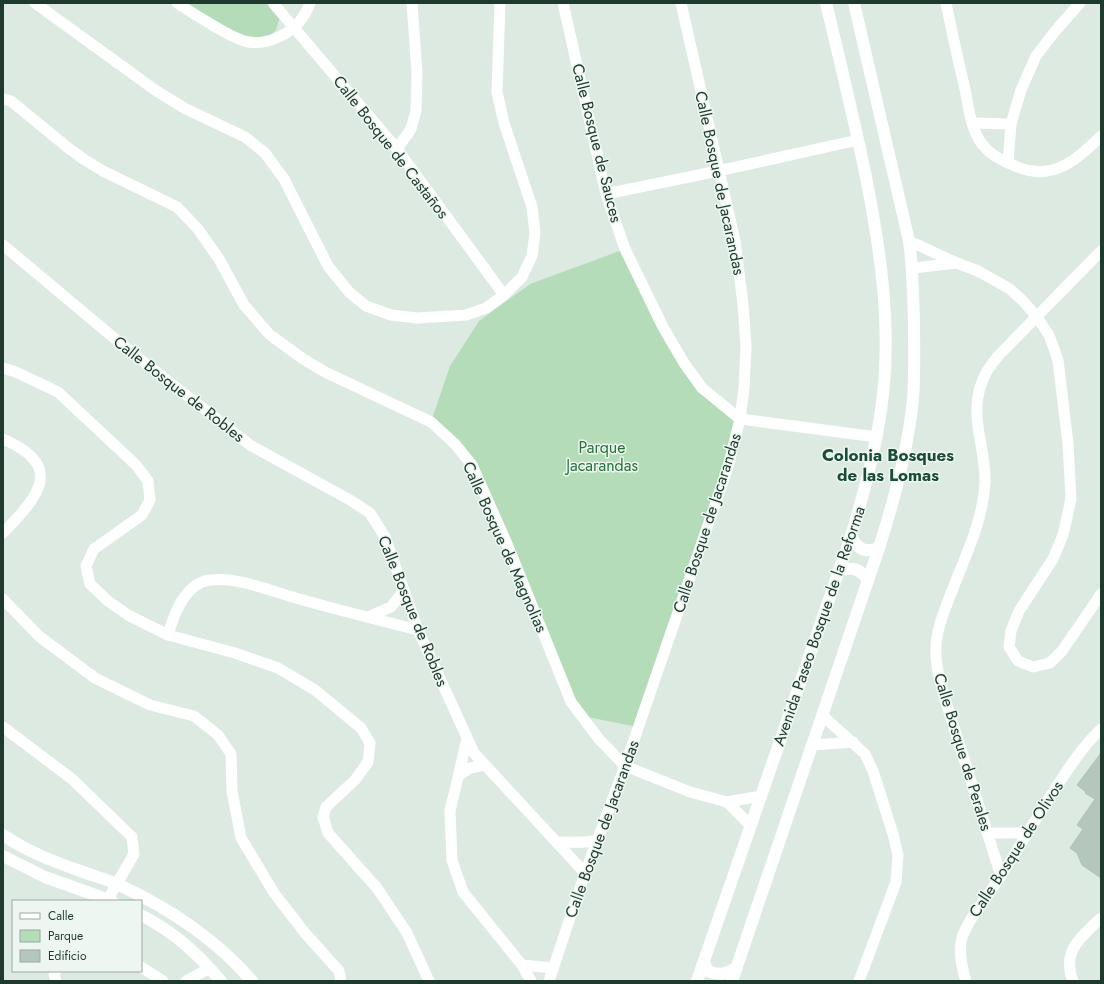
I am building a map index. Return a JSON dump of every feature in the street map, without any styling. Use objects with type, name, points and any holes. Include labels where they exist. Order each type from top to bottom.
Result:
[{"type":"main road","name":"Avenida Paseo Bosque de la Reforma","points":[[697,981],[851,536],[864,494],[877,437],[883,394],[886,344],[884,286],[875,223],[858,140],[826,3]]},
{"type":"main road","name":"Avenida Paseo Bosque de la Reforma","points":[[732,981],[879,548],[900,475],[912,400],[915,364],[913,268],[910,241],[854,3]]},
{"type":"main road","points":[[851,536],[855,544],[862,550],[871,551],[879,548]]},
{"type":"main road","points":[[839,571],[847,568],[855,568],[863,573],[868,580]]},
{"type":"main road","points":[[3,836],[40,856],[117,884],[161,907],[215,945],[244,971],[252,981]]},
{"type":"main road","points":[[3,856],[45,876],[110,900]]},
{"type":"main road","points":[[142,916],[180,938],[202,959],[221,981]]},
{"type":"main road","points":[[704,962],[708,971],[716,975],[730,973],[738,967]]},
{"type":"street","points":[[35,3],[155,90],[186,109],[245,137],[265,153],[284,179],[328,266],[349,292],[366,306],[391,315],[418,318],[466,315],[486,308],[504,296],[522,277],[532,256],[536,233],[532,207],[504,123],[497,92],[500,3]]},
{"type":"street","points":[[178,3],[233,38],[249,43],[264,42],[279,37],[294,28],[304,16],[310,3]]},
{"type":"street","name":"Calle Bosque de Castaños","points":[[273,3],[397,149],[504,296]]},
{"type":"street","points":[[397,149],[411,129],[416,111],[417,73],[412,3]]},
{"type":"street","name":"Calle Bosque de Sauces","points":[[563,3],[606,194],[625,249],[663,327],[682,359],[702,388],[740,419]]},
{"type":"street","name":"Calle Bosque de Jacarandas","points":[[549,981],[585,873],[625,766],[728,467],[740,419],[744,388],[746,346],[744,304],[736,241],[718,171],[681,3]]},
{"type":"street","points":[[946,3],[972,123],[981,143],[992,155],[1026,170],[1048,172],[1068,165],[1086,151],[1101,136]]},
{"type":"street","points":[[1008,163],[1011,124],[1021,90],[1036,56],[1056,30],[1080,3]]},
{"type":"street","points":[[3,93],[7,100]]},
{"type":"street","name":"Calle Bosque de Magnolias","points":[[7,100],[85,160],[103,171],[177,207],[198,229],[219,258],[244,305],[269,334],[303,359],[325,372],[431,422],[455,444],[472,465],[508,546],[571,702],[599,739],[625,766],[690,792],[727,802],[761,796]]},
{"type":"street","points":[[972,123],[1011,124]]},
{"type":"street","points":[[606,194],[858,140]]},
{"type":"street","points":[[910,241],[983,274],[1010,289],[1036,316],[1049,335],[1058,360],[1068,444],[1071,499],[1063,535],[1053,559],[1019,611],[1011,631],[1009,647],[1018,661],[1033,667],[1050,663],[1062,651],[1101,594]]},
{"type":"street","name":"Calle Bosque de Robles","points":[[3,247],[126,348],[250,444],[350,500],[370,513],[385,537],[418,630],[474,753],[585,873]]},
{"type":"street","name":"Calle Bosque de Perales","points":[[1001,876],[936,669],[936,647],[941,618],[973,536],[982,508],[985,482],[984,460],[976,415],[977,396],[985,374],[998,355],[1101,251]]},
{"type":"street","points":[[913,268],[957,263]]},
{"type":"street","points":[[3,368],[16,372],[58,392],[136,465],[148,481],[150,500],[142,515],[94,549],[86,566],[90,584],[108,601],[128,615],[168,635],[278,668],[315,690],[361,728],[370,743],[368,762],[355,780],[326,807],[323,817],[328,833],[377,888],[407,934],[429,981]]},
{"type":"street","points":[[740,419],[877,437]]},
{"type":"street","points":[[3,439],[18,445],[37,461],[41,478],[37,492],[25,510],[3,533]]},
{"type":"street","points":[[168,635],[174,615],[182,600],[196,586],[210,580],[234,580],[418,630]]},
{"type":"street","points":[[368,617],[391,607],[404,590]]},
{"type":"street","points":[[3,600],[40,637],[95,678],[150,705],[194,716],[218,735],[231,754],[232,791],[241,838],[274,893],[305,933],[339,971],[341,981]]},
{"type":"street","points":[[822,715],[865,754],[873,771],[898,855],[896,882],[859,981]]},
{"type":"street","points":[[3,727],[72,779],[132,837],[134,854],[110,900]]},
{"type":"street","name":"Calle Bosque de Olivos","points":[[966,981],[961,964],[961,942],[971,920],[1001,876],[1026,833],[1078,753],[1101,729]]},
{"type":"street","points":[[467,739],[450,811],[452,860],[462,892],[522,965],[531,981]]},
{"type":"street","points":[[812,745],[853,742]]},
{"type":"street","points":[[459,774],[470,768],[485,765]]},
{"type":"street","name":"Calle Bosque de Magnolias","points":[[727,802],[751,826]]},
{"type":"street","points":[[988,833],[1026,833]]},
{"type":"street","points":[[556,842],[595,841],[598,839]]},
{"type":"street","points":[[1072,981],[1070,962],[1074,946],[1078,939],[1101,918]]},
{"type":"street","points":[[522,965],[553,968]]},
{"type":"street","points":[[142,968],[163,981]]},
{"type":"street","points":[[186,981],[210,968]]},
{"type":"green space","points":[[183,3],[267,3],[280,18],[276,30],[269,37],[249,40]]},
{"type":"green space","name":"Parque Jacarandas","points":[[625,249],[684,363],[740,419],[638,727],[582,716],[472,465],[431,422],[450,366],[479,321],[530,284]]},
{"type":"building","points":[[1101,753],[1101,878],[1082,865],[1077,853],[1070,848],[1083,829],[1077,825],[1095,799],[1085,793],[1086,792],[1077,785]]},
{"type":"district","name":"Colonia Bosques de las Lomas","points":[[888,465]]}]
